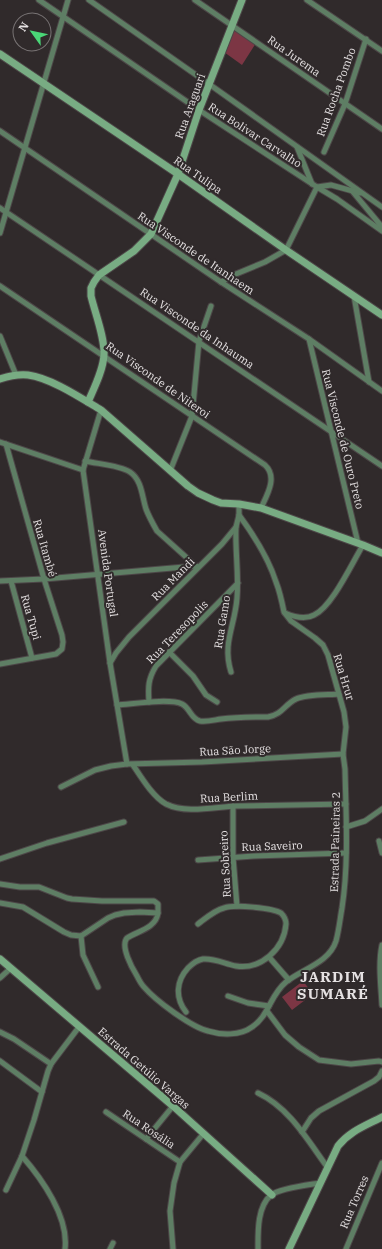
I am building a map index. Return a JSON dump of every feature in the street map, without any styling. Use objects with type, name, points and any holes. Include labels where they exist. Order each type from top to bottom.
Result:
[{"type":"main road","name":"Rua Araguari","points":[[98,275],[134,251],[151,234],[178,174],[199,110],[242,0]]},
{"type":"main road","name":"Rua Tulipa","points":[[0,54],[178,174],[382,315]]},
{"type":"main road","points":[[88,402],[104,355],[103,344],[91,296],[91,288],[98,275]]},
{"type":"main road","points":[[0,379],[16,375],[28,375],[40,378],[59,386],[88,402],[101,410],[170,471],[198,493],[213,500],[221,503],[239,504],[261,508],[382,553]]},
{"type":"main road","name":"Estrada Getúlio Vargas","points":[[0,959],[173,1106],[272,1195]]},
{"type":"main road","points":[[289,1249],[338,1146],[344,1138],[352,1132],[382,1118]]},
{"type":"street","name":"Rua Bolivar Carvalho","points":[[39,0],[199,110],[314,186],[337,199],[382,231]]},
{"type":"street","points":[[0,233],[68,0]]},
{"type":"street","points":[[89,0],[382,207]]},
{"type":"street","name":"Rua Jurema","points":[[195,0],[382,129]]},
{"type":"street","points":[[308,0],[382,51]]},
{"type":"street","name":"Rua Rocha Pombo","points":[[324,152],[345,104],[366,40]]},
{"type":"street","name":"Rua Visconde de Itanhaem","points":[[0,131],[221,282],[309,339],[382,392]]},
{"type":"street","points":[[221,282],[265,262],[286,250],[314,186],[296,146]]},
{"type":"street","points":[[314,186],[331,185],[363,194]]},
{"type":"street","points":[[352,191],[382,227]]},
{"type":"street","name":"Rua Visconde da Inhauma","points":[[0,208],[382,466]]},
{"type":"street","name":"Rua Visconde de Niteroi","points":[[0,286],[265,465],[269,469],[271,482],[261,508]]},
{"type":"street","points":[[354,296],[369,382]]},
{"type":"street","points":[[170,471],[192,416],[198,341],[211,306]]},
{"type":"street","points":[[0,336],[16,375]]},
{"type":"street","name":"Rua Visconde de Ouro Preto","points":[[309,339],[330,430],[361,544]]},
{"type":"street","points":[[0,442],[83,470],[101,410]]},
{"type":"street","name":"Rua Itambé","points":[[6,444],[44,579],[62,635],[63,646],[60,652],[32,658]]},
{"type":"street","points":[[85,461],[130,472],[134,476],[140,488],[155,528],[197,567]]},
{"type":"street","name":"Avenida Portugal","points":[[83,470],[110,663],[117,705],[130,764]]},
{"type":"street","name":"Rua Mandi","points":[[110,663],[129,637],[197,567],[222,544],[236,527],[239,515],[239,504]]},
{"type":"street","points":[[239,515],[250,530],[269,564],[276,582],[284,612],[300,618],[314,616],[326,607],[333,598],[361,544]]},
{"type":"street","name":"Rua Gamo","points":[[231,672],[228,662],[228,644],[235,611],[238,583],[236,527]]},
{"type":"street","points":[[0,581],[197,567]]},
{"type":"street","name":"Rua Tupi","points":[[11,581],[32,658]]},
{"type":"street","name":"Rua Teresopolis","points":[[150,702],[148,689],[149,679],[156,666],[238,583]]},
{"type":"street","name":"Rua Hrur","points":[[284,612],[291,621],[315,638],[323,646],[328,655],[344,712],[346,727],[343,754]]},
{"type":"street","points":[[169,652],[193,676],[206,695],[217,702]]},
{"type":"street","points":[[2,664],[32,658]]},
{"type":"street","points":[[117,705],[172,702],[184,705],[193,718],[201,721],[274,716],[280,713],[292,702],[302,697],[339,694]]},
{"type":"street","name":"Rua São Jorge","points":[[61,787],[95,770],[111,766],[343,754]]},
{"type":"street","name":"Estrada Paineiras 2","points":[[158,913],[154,923],[148,928],[127,938],[124,944],[133,970],[143,986],[184,1019],[207,1031],[227,1034],[240,1032],[250,1029],[258,1023],[267,1011],[279,988],[321,960],[332,950],[336,941],[346,875],[346,804],[343,754]]},
{"type":"street","name":"Rua Berlim","points":[[130,764],[154,793],[166,804],[178,808],[200,809],[233,806],[346,804]]},
{"type":"street","name":"Rua Sobreiro","points":[[233,806],[233,857],[237,906],[270,909],[283,914],[285,918],[286,924],[282,938],[275,951],[269,958]]},
{"type":"street","points":[[346,827],[365,821],[382,809]]},
{"type":"street","points":[[0,859],[47,843],[124,822]]},
{"type":"street","points":[[379,842],[382,853]]},
{"type":"street","name":"Rua Saveiro","points":[[198,860],[233,857],[346,853]]},
{"type":"street","points":[[0,884],[20,887],[39,887],[72,899],[102,901],[154,901],[158,904],[158,913],[140,912],[115,915],[81,936],[71,935],[64,932],[23,907],[0,903]]},
{"type":"street","points":[[198,924],[223,908],[237,906]]},
{"type":"street","points":[[81,936],[83,955],[98,988]]},
{"type":"street","points":[[382,945],[380,977],[382,1005]]},
{"type":"street","points":[[186,1012],[179,1000],[178,993],[181,977],[192,964],[202,959],[211,959],[235,966],[246,967],[260,963],[269,958],[289,980]]},
{"type":"street","points":[[0,978],[11,968]]},
{"type":"street","points":[[228,996],[248,1003],[269,1006]]},
{"type":"street","points":[[267,1011],[285,1035],[319,1060],[351,1064],[382,1062]]},
{"type":"street","points":[[6,1190],[22,1156],[51,1064],[79,1027]]},
{"type":"street","points":[[0,1032],[14,1039],[51,1064]]},
{"type":"street","points":[[0,1061],[42,1092]]},
{"type":"street","points":[[302,1132],[311,1118],[319,1111],[374,1081],[382,1072]]},
{"type":"street","points":[[258,1093],[266,1096],[293,1120],[328,1168]]},
{"type":"street","points":[[146,1139],[173,1106]]},
{"type":"street","name":"Rua Rosália","points":[[106,1112],[180,1162]]},
{"type":"street","points":[[172,1249],[170,1211],[174,1183],[180,1162],[204,1134]]},
{"type":"street","points":[[22,1156],[35,1171],[52,1198],[63,1224],[66,1236],[65,1249]]},
{"type":"street","name":"Rua Torres","points":[[346,1249],[382,1163]]},
{"type":"street","points":[[258,1249],[259,1229],[262,1209],[265,1202],[272,1195],[281,1191],[320,1183]]},
{"type":"street","points":[[110,1249],[112,1243]]},
{"type":"shaded area","points":[[233,28],[256,43],[242,65],[224,52]]},
{"type":"shaded area","points":[[303,981],[313,994],[292,1010],[282,997]]},
{"type":"district","name":"JARDIM SUMARÉ","points":[[333,986]]}]
